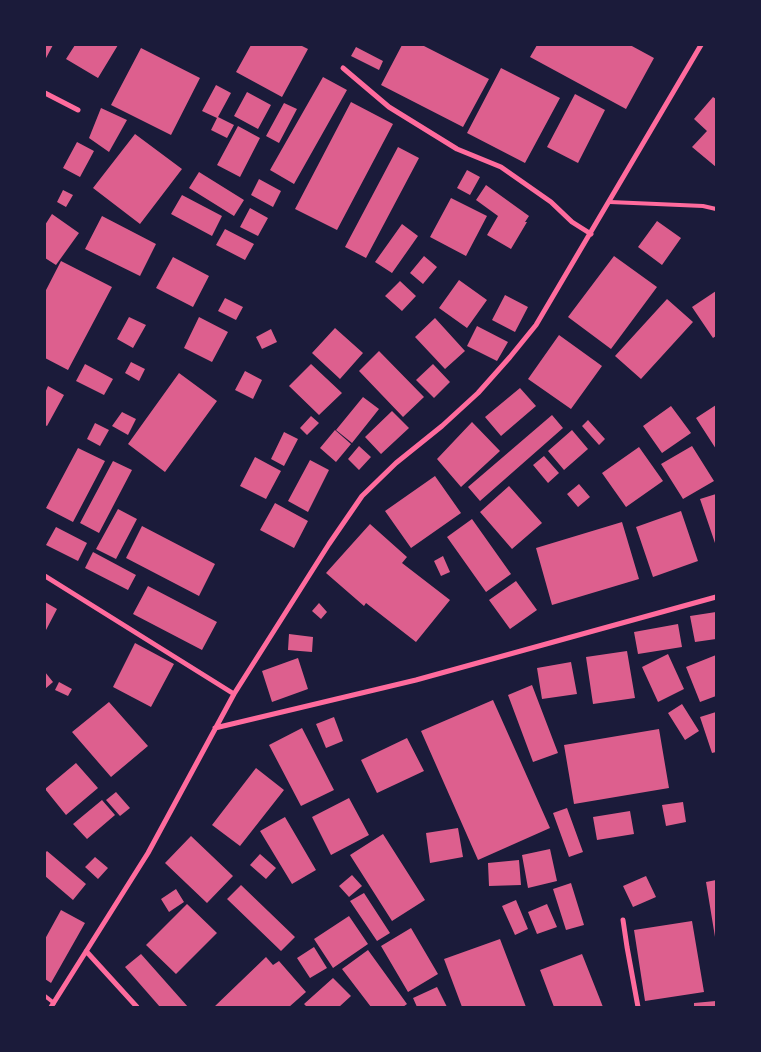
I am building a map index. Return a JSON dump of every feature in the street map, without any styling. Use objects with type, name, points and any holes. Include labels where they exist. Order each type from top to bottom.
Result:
[{"type":"street","points":[[52,1005],[148,853],[234,694],[300,588],[362,496],[396,462],[442,426],[470,400],[510,357],[536,325],[701,45]]},
{"type":"street","points":[[343,68],[388,107],[458,148],[501,167],[551,202],[572,222],[591,234]]},
{"type":"street","points":[[45,93],[78,110]]},
{"type":"street","points":[[45,576],[234,694]]},
{"type":"street","points":[[216,728],[416,680],[716,597]]},
{"type":"street","points":[[623,920],[638,1007]]},
{"type":"street","points":[[86,951],[137,1007]]},
{"type":"lane","points":[[610,202],[703,206],[716,209]]},
{"type":"lane","points":[[45,996],[52,1005]]},
{"type":"building","points":[[45,45],[53,45],[45,60]]},
{"type":"building","points":[[75,45],[118,45],[98,78],[66,59]]},
{"type":"building","points":[[251,45],[300,45],[308,49],[282,97],[236,72]]},
{"type":"building","points":[[402,45],[422,45],[489,79],[463,127],[381,85]]},
{"type":"building","points":[[537,45],[630,45],[654,58],[626,109],[530,57]]},
{"type":"building","points":[[356,47],[383,61],[379,70],[351,56]]},
{"type":"building","points":[[141,48],[200,78],[171,135],[111,105]]},
{"type":"building","points":[[501,68],[560,98],[525,163],[467,133]]},
{"type":"building","points":[[323,77],[347,90],[294,184],[270,170]]},
{"type":"building","points":[[216,85],[231,93],[218,117],[234,125],[227,138],[211,130],[217,118],[202,111]]},
{"type":"building","points":[[247,92],[271,105],[258,129],[234,116]]},
{"type":"building","points":[[575,94],[605,110],[578,163],[547,147]]},
{"type":"building","points":[[713,97],[716,99],[716,167],[692,147],[707,131],[694,119]]},
{"type":"building","points":[[351,102],[393,124],[337,230],[295,209]]},
{"type":"building","points":[[284,103],[297,109],[279,143],[266,136]]},
{"type":"building","points":[[101,108],[127,120],[109,152],[89,138]]},
{"type":"building","points":[[238,126],[260,138],[240,177],[217,165]]},
{"type":"building","points":[[135,134],[182,169],[140,224],[93,188]]},
{"type":"building","points":[[77,142],[94,151],[80,177],[63,168]]},
{"type":"building","points":[[398,147],[419,158],[366,258],[345,247]]},
{"type":"building","points":[[467,170],[480,177],[470,195],[457,188]]},
{"type":"building","points":[[199,172],[244,200],[234,216],[189,188]]},
{"type":"building","points":[[259,179],[281,191],[273,207],[251,195]]},
{"type":"building","points":[[486,185],[529,216],[511,249],[487,235],[498,216],[476,200]]},
{"type":"building","points":[[63,190],[73,195],[66,207],[57,202]]},
{"type":"building","points":[[182,195],[222,216],[212,236],[171,214]]},
{"type":"building","points":[[451,198],[487,216],[466,256],[430,237]]},
{"type":"building","points":[[250,208],[268,218],[258,236],[240,227]]},
{"type":"building","points":[[52,214],[79,233],[56,265],[45,258],[45,225]]},
{"type":"building","points":[[102,216],[156,244],[140,276],[85,249]]},
{"type":"building","points":[[657,221],[681,238],[662,265],[638,247]]},
{"type":"building","points":[[402,224],[418,236],[392,273],[375,262]]},
{"type":"building","points":[[225,229],[254,244],[245,260],[216,245]]},
{"type":"building","points":[[424,256],[437,267],[423,284],[410,273]]},
{"type":"building","points":[[614,256],[657,287],[611,349],[568,317]]},
{"type":"building","points":[[173,257],[209,276],[193,307],[156,288]]},
{"type":"building","points":[[61,261],[112,287],[68,370],[45,358],[45,292]]},
{"type":"building","points":[[459,280],[487,300],[467,328],[439,308]]},
{"type":"building","points":[[400,281],[416,296],[402,311],[385,296]]},
{"type":"building","points":[[716,291],[716,336],[713,338],[692,307]]},
{"type":"building","points":[[505,295],[528,307],[515,332],[492,320]]},
{"type":"building","points":[[225,298],[243,307],[236,320],[218,311]]},
{"type":"building","points":[[667,299],[693,322],[641,379],[615,356]]},
{"type":"building","points":[[129,317],[146,325],[133,348],[117,339]]},
{"type":"building","points":[[199,317],[228,332],[212,362],[184,348]]},
{"type":"building","points":[[435,318],[465,351],[445,369],[415,337]]},
{"type":"building","points":[[477,326],[508,342],[497,361],[467,346]]},
{"type":"building","points":[[335,328],[363,353],[340,379],[312,353]]},
{"type":"building","points":[[271,329],[277,342],[262,349],[256,337]]},
{"type":"building","points":[[559,335],[602,366],[571,409],[528,379]]},
{"type":"building","points":[[379,351],[424,397],[403,417],[359,371]]},
{"type":"building","points":[[131,362],[145,369],[139,381],[125,373]]},
{"type":"building","points":[[85,364],[113,379],[104,395],[76,381]]},
{"type":"building","points":[[311,364],[342,393],[319,415],[289,386]]},
{"type":"building","points":[[433,364],[450,382],[434,398],[416,380]]},
{"type":"building","points":[[245,371],[262,380],[253,399],[235,390]]},
{"type":"building","points":[[179,373],[217,401],[165,472],[128,444]]},
{"type":"building","points":[[48,386],[64,395],[47,426],[45,425],[45,393]]},
{"type":"building","points":[[520,388],[536,406],[501,436],[485,417]]},
{"type":"building","points":[[363,397],[379,409],[352,443],[336,430]]},
{"type":"building","points":[[716,405],[716,449],[696,418]]},
{"type":"building","points":[[671,406],[691,433],[662,453],[643,426]]},
{"type":"building","points":[[392,411],[409,428],[381,454],[365,437]]},
{"type":"building","points":[[122,412],[136,419],[128,435],[112,426]]},
{"type":"building","points":[[552,415],[563,428],[480,501],[468,487]]},
{"type":"building","points":[[311,416],[319,423],[307,435],[300,428]]},
{"type":"building","points":[[588,420],[605,439],[599,445],[582,426]]},
{"type":"building","points":[[472,422],[500,451],[461,487],[437,459]]},
{"type":"building","points":[[95,423],[109,430],[100,446],[87,439]]},
{"type":"building","points":[[335,430],[351,444],[336,462],[320,448]]},
{"type":"building","points":[[572,430],[588,449],[564,470],[548,451]]},
{"type":"building","points":[[284,432],[298,439],[284,466],[271,459]]},
{"type":"building","points":[[359,446],[371,457],[359,470],[348,459]]},
{"type":"building","points":[[692,446],[714,481],[683,499],[661,464]]},
{"type":"building","points":[[639,447],[663,481],[626,507],[602,473]]},
{"type":"building","points":[[78,448],[105,461],[73,522],[46,508]]},
{"type":"building","points":[[544,456],[559,473],[548,483],[533,465]]},
{"type":"building","points":[[255,457],[281,471],[266,499],[240,486]]},
{"type":"building","points":[[310,460],[329,470],[308,512],[288,501]]},
{"type":"building","points":[[113,461],[132,470],[99,533],[80,523]]},
{"type":"building","points":[[435,476],[461,513],[411,548],[385,511]]},
{"type":"building","points":[[579,484],[590,497],[578,507],[567,494]]},
{"type":"building","points":[[509,486],[542,523],[512,549],[480,512]]},
{"type":"building","points":[[716,494],[716,546],[700,499]]},
{"type":"building","points":[[275,503],[308,521],[294,548],[260,530]]},
{"type":"building","points":[[118,509],[137,519],[116,559],[96,549]]},
{"type":"building","points":[[681,511],[698,561],[653,577],[636,527]]},
{"type":"building","points":[[472,519],[511,574],[486,592],[447,537]]},
{"type":"building","points":[[622,522],[639,579],[552,605],[536,548]]},
{"type":"building","points":[[370,524],[407,557],[402,563],[450,600],[416,642],[366,603],[364,606],[326,573]]},
{"type":"building","points":[[142,526],[215,564],[199,596],[126,558]]},
{"type":"building","points":[[56,527],[87,543],[78,561],[46,545]]},
{"type":"building","points":[[93,552],[136,575],[128,590],[85,568]]},
{"type":"building","points":[[443,556],[450,572],[441,576],[434,561]]},
{"type":"building","points":[[516,581],[537,610],[510,629],[489,600]]},
{"type":"building","points":[[148,586],[217,622],[202,650],[133,614]]},
{"type":"building","points":[[45,602],[57,609],[45,632]]},
{"type":"building","points":[[319,603],[327,612],[321,619],[312,611]]},
{"type":"building","points":[[716,612],[716,639],[695,642],[690,616]]},
{"type":"building","points":[[678,624],[682,647],[638,654],[634,632]]},
{"type":"building","points":[[289,634],[313,637],[312,652],[288,650]]},
{"type":"building","points":[[135,643],[174,664],[151,707],[113,687]]},
{"type":"building","points":[[627,651],[635,698],[593,704],[586,657]]},
{"type":"building","points":[[668,654],[684,689],[658,702],[642,667]]},
{"type":"building","points":[[716,655],[716,696],[700,702],[686,667]]},
{"type":"building","points":[[298,658],[308,689],[272,702],[262,671]]},
{"type":"building","points":[[571,662],[577,694],[542,699],[537,668]]},
{"type":"building","points":[[45,672],[53,682],[45,689]]},
{"type":"building","points":[[59,682],[72,689],[68,696],[55,690]]},
{"type":"building","points":[[532,685],[558,753],[533,762],[508,695]]},
{"type":"building","points":[[493,700],[550,828],[478,860],[421,731]]},
{"type":"building","points":[[109,702],[148,746],[111,777],[72,732]]},
{"type":"building","points":[[682,704],[699,731],[685,740],[668,713]]},
{"type":"building","points":[[716,712],[716,752],[712,753],[700,717]]},
{"type":"building","points":[[334,717],[343,741],[326,748],[316,724]]},
{"type":"building","points":[[302,728],[334,790],[301,806],[269,745]]},
{"type":"building","points":[[659,729],[669,788],[574,804],[564,745]]},
{"type":"building","points":[[407,738],[424,771],[377,793],[361,760]]},
{"type":"building","points":[[76,763],[98,788],[66,815],[45,789]]},
{"type":"building","points":[[256,768],[284,790],[240,846],[212,825]]},
{"type":"building","points":[[116,792],[130,808],[120,816],[106,800]]},
{"type":"building","points":[[349,798],[369,835],[331,855],[312,817]]},
{"type":"building","points":[[102,800],[115,815],[87,839],[73,824]]},
{"type":"building","points":[[683,802],[686,822],[666,826],[662,805]]},
{"type":"building","points":[[567,808],[583,852],[569,857],[553,813]]},
{"type":"building","points":[[630,811],[634,834],[597,840],[593,817]]},
{"type":"building","points":[[285,817],[316,870],[292,884],[260,831]]},
{"type":"building","points":[[458,828],[463,857],[430,863],[426,833]]},
{"type":"building","points":[[383,834],[425,900],[392,921],[350,855]]},
{"type":"building","points":[[191,836],[233,876],[207,903],[165,863]]},
{"type":"building","points":[[550,849],[557,881],[528,888],[522,855]]},
{"type":"building","points":[[47,851],[86,884],[73,900],[45,876],[45,853]]},
{"type":"building","points":[[260,854],[276,868],[266,879],[250,865]]},
{"type":"building","points":[[95,857],[108,868],[98,879],[85,867]]},
{"type":"building","points":[[519,860],[521,885],[489,886],[488,863]]},
{"type":"building","points":[[352,875],[362,886],[349,897],[339,886]]},
{"type":"building","points":[[646,876],[656,897],[633,907],[623,886]]},
{"type":"building","points":[[716,880],[716,937],[715,937],[706,882]]},
{"type":"building","points":[[571,883],[584,925],[566,930],[553,889]]},
{"type":"building","points":[[241,885],[295,937],[281,951],[227,899]]},
{"type":"building","points":[[176,889],[184,902],[169,912],[161,899]]},
{"type":"building","points":[[364,893],[390,933],[377,941],[350,901]]},
{"type":"building","points":[[516,900],[528,929],[515,935],[502,906]]},
{"type":"building","points":[[187,904],[217,933],[176,974],[146,945]]},
{"type":"building","points":[[547,904],[557,927],[537,934],[528,912]]},
{"type":"building","points":[[61,910],[85,923],[51,983],[45,979],[45,939]]},
{"type":"building","points":[[349,916],[368,944],[333,968],[314,939]]},
{"type":"building","points":[[692,921],[704,992],[645,1001],[634,930]]},
{"type":"building","points":[[411,928],[438,974],[408,992],[381,946]]},
{"type":"building","points":[[500,939],[526,1007],[462,1007],[444,959]]},
{"type":"building","points":[[314,947],[327,968],[310,978],[297,958]]},
{"type":"building","points":[[368,950],[407,1004],[403,1007],[371,1007],[342,969]]},
{"type":"building","points":[[141,954],[188,1007],[160,1007],[125,967]]},
{"type":"building","points":[[582,954],[603,1007],[554,1007],[540,970]]},
{"type":"building","points":[[266,957],[273,965],[279,961],[306,992],[289,1007],[214,1007]]},
{"type":"building","points":[[333,978],[351,996],[339,1007],[307,1007],[304,1004]]},
{"type":"building","points":[[437,987],[447,1007],[417,1007],[413,998]]},
{"type":"building","points":[[716,1001],[716,1007],[694,1007],[694,1003]]}]
